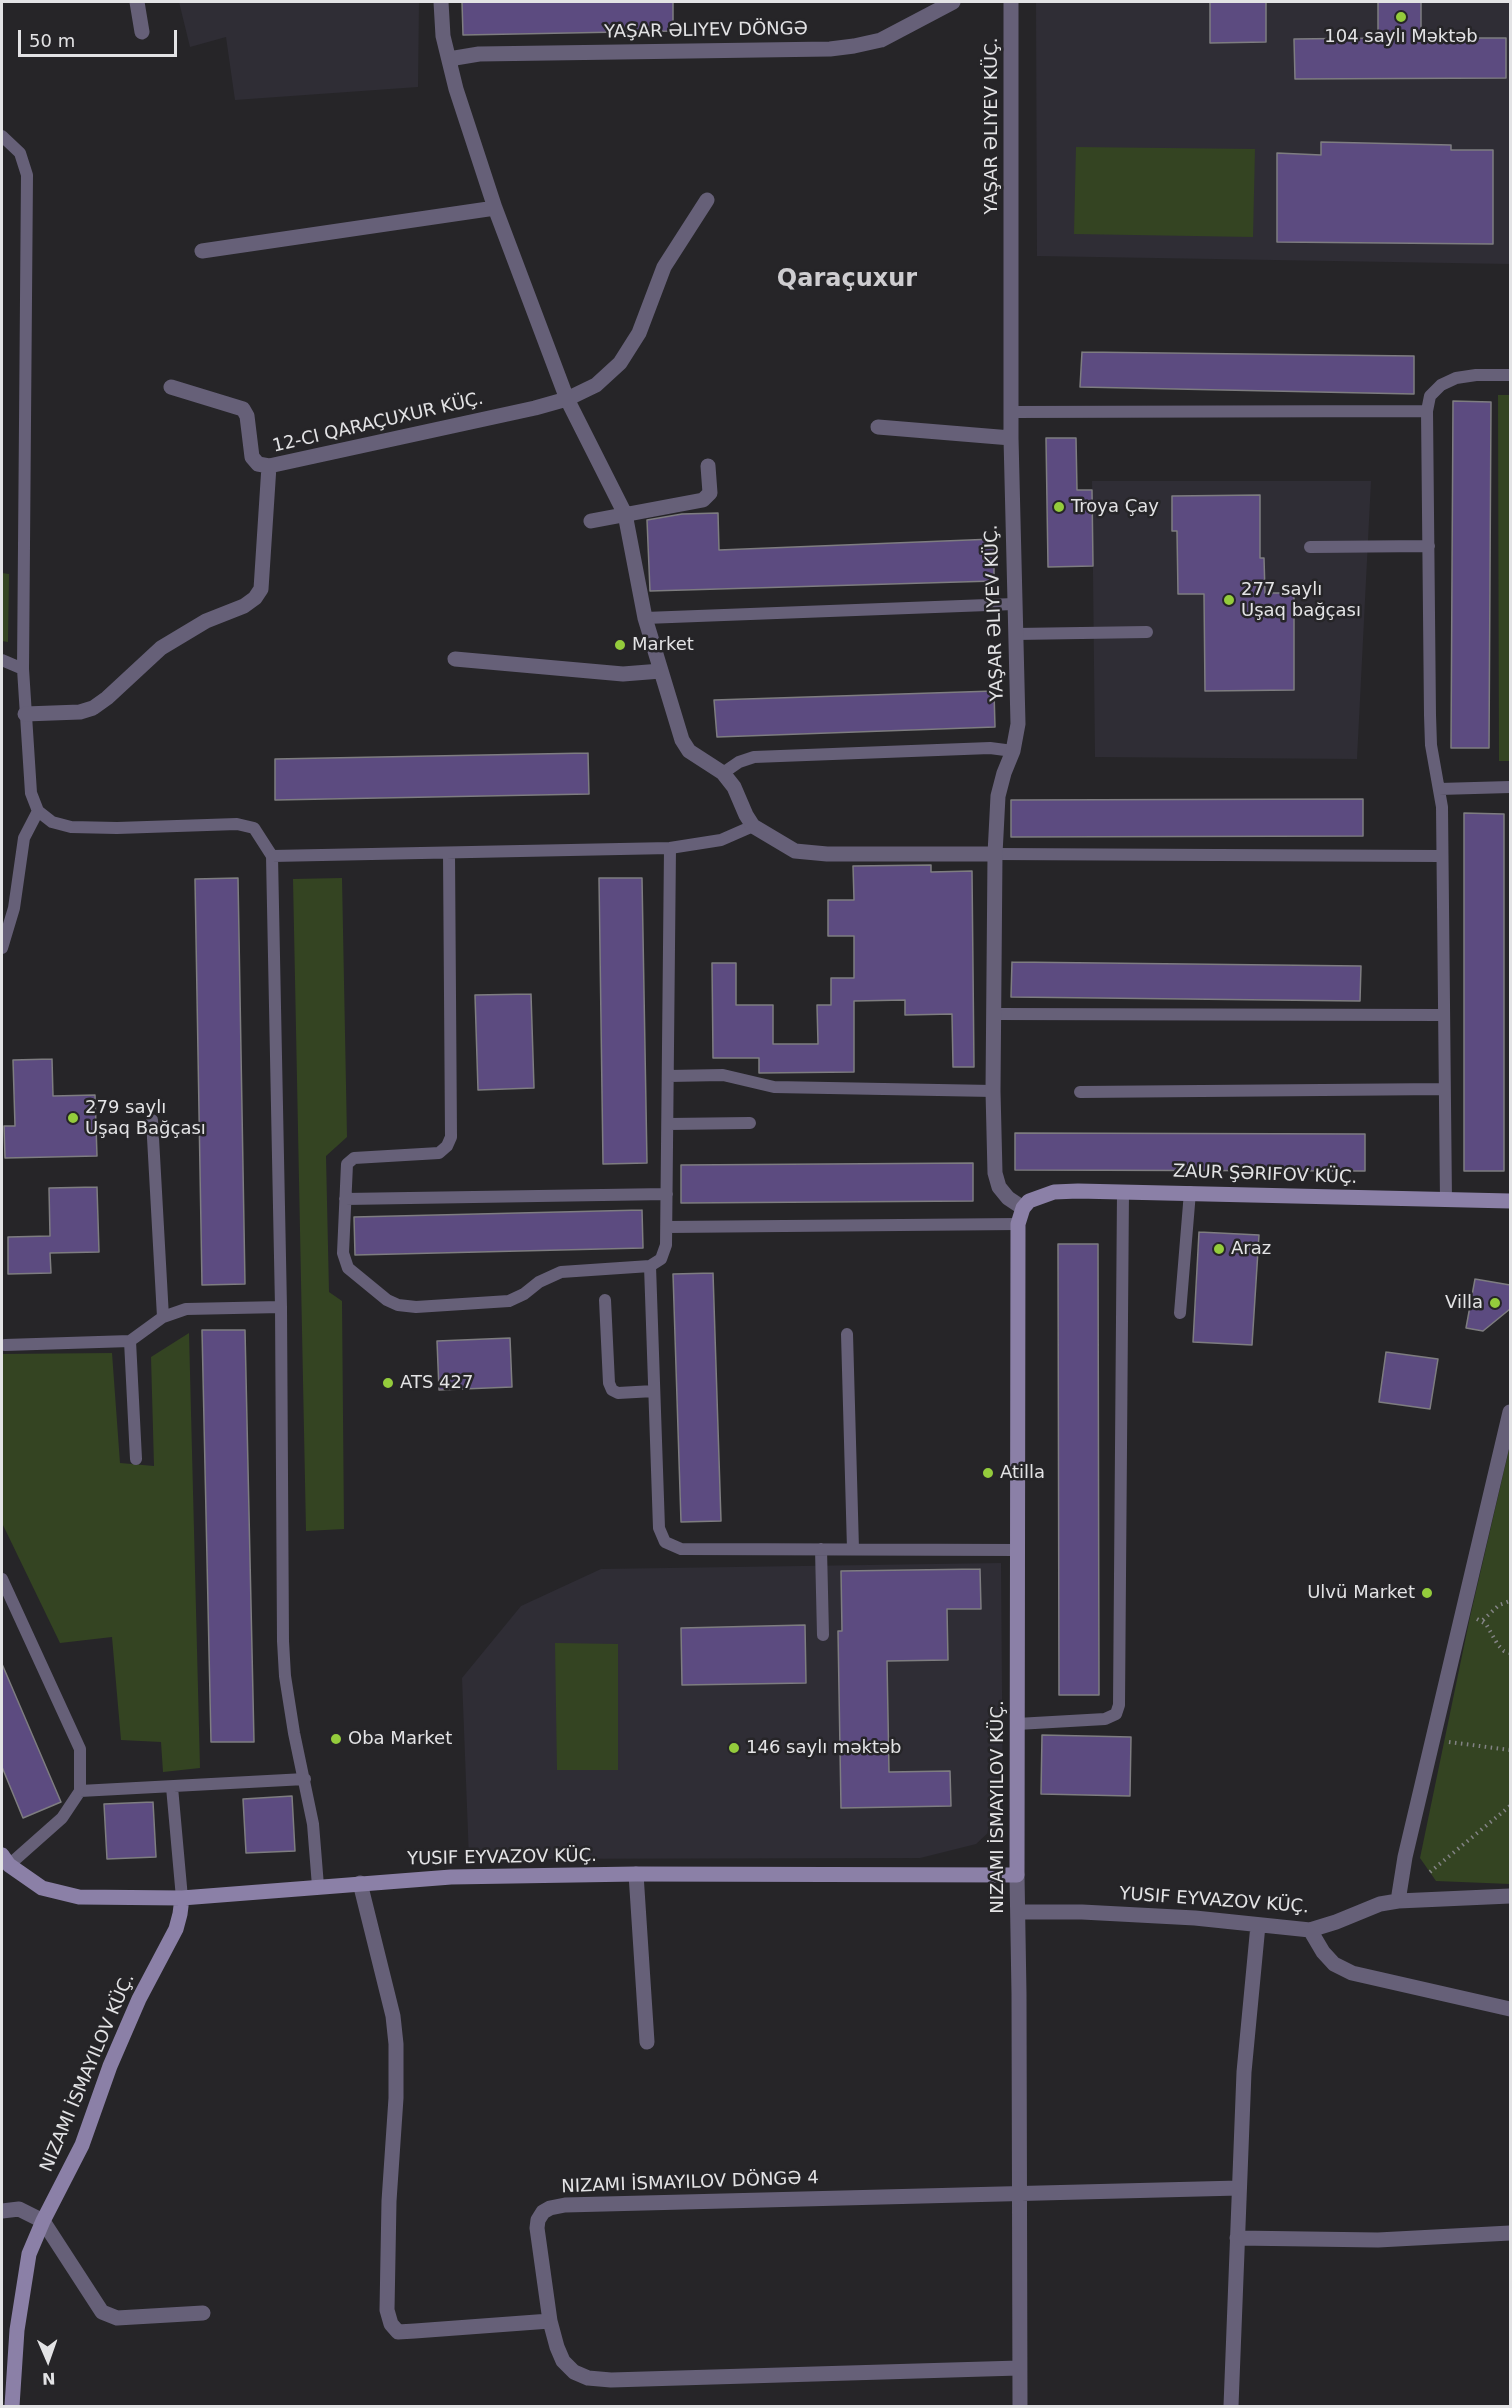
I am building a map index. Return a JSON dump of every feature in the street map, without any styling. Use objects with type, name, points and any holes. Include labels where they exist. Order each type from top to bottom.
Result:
[{"type":"street","points":[[137,2],[142,32]]},
{"type":"street","points":[[441,2],[443,36],[456,90],[495,208],[567,399],[625,514],[634,571],[645,618],[682,740],[689,752],[723,772],[734,787],[753,826],[795,851],[827,854],[995,854]]},
{"type":"street","name":"YAŞAR ƏLIYEV DÖNGƏ","points":[[448,59],[479,54],[818,49],[854,46],[881,40],[953,2]]},
{"type":"street","name":"YAŞAR ƏLIYEV KÜÇ.","points":[[1011,2],[1011,438],[1018,724],[1013,752],[998,796],[995,854],[993,1091],[995,1173],[999,1187],[1008,1198],[1023,1208]]},
{"type":"street","name":"12-CI QARAÇUXUR KÜÇ.","points":[[25,714],[80,712],[93,708],[161,648],[206,621],[244,606],[255,598],[261,589],[269,466],[567,399],[596,385],[620,363],[639,333],[664,267],[707,200]]},
{"type":"street","points":[[202,251],[495,208]]},
{"type":"street","points":[[171,387],[243,409],[247,416],[252,457],[258,464],[269,466]]},
{"type":"street","points":[[878,427],[1011,438]]},
{"type":"street","points":[[591,521],[703,500],[710,493],[708,466]]},
{"type":"street","points":[[455,658],[623,674],[661,671]]},
{"type":"street","name":"ZAUR ŞƏRIFOV KÜÇ.","points":[[1023,1208],[1029,1201],[1054,1192],[1123,1191],[1510,1201]]},
{"type":"street","points":[[1020,2406],[1017,1875],[1018,1224],[1023,1208]]},
{"type":"street","points":[[1398,1901],[1405,1857],[1510,1412]]},
{"type":"street","name":"YUSIF EYVAZOV KÜÇ.","points":[[4,1864],[42,1888],[79,1898],[182,1898],[451,1877],[636,1874],[1017,1875]]},
{"type":"street","points":[[636,1874],[647,2042]]},
{"type":"street","points":[[360,1883],[393,2016],[396,2044],[396,2098],[389,2201],[387,2310],[391,2324],[398,2332],[550,2321]]},
{"type":"street","name":"YUSIF EYVAZOV KÜÇ.","points":[[1018,1912],[1195,1917],[1310,1930],[1380,1904],[1398,1901],[1510,1896]]},
{"type":"street","points":[[12,2406],[17,2331],[29,2254],[81,2145],[110,2066],[139,1999],[176,1929],[182,1898]]},
{"type":"street","points":[[1231,2406],[1244,2072],[1258,1924]]},
{"type":"street","points":[[1310,1930],[1323,1952],[1334,1964],[1352,1973],[1510,2009]]},
{"type":"street","points":[[1019,2368],[611,2380],[588,2378],[574,2372],[563,2361],[550,2321],[537,2228],[538,2220],[543,2212],[550,2208],[565,2205],[1239,2188]]},
{"type":"street","points":[[2,2211],[19,2209],[43,2221],[102,2312],[117,2318],[203,2313]]},
{"type":"street","points":[[1237,2238],[1377,2240],[1510,2233]]},
{"type":"lane","points":[[2,136],[20,153],[27,175],[23,669],[31,793],[38,811],[52,822],[71,827],[117,828],[237,824],[254,828],[272,856],[281,1307],[283,1641],[293,1725],[313,1824],[318,1886]]},
{"type":"lane","points":[[1446,1201],[1442,807],[1431,735],[1427,411],[1430,396],[1441,385],[1456,378],[1476,375],[1510,375]]},
{"type":"lane","points":[[1011,412],[1427,411]]},
{"type":"lane","points":[[1310,547],[1429,546]]},
{"type":"lane","points":[[645,618],[1014,604]]},
{"type":"lane","points":[[1016,634],[1147,632]]},
{"type":"lane","points":[[2,660],[23,669]]},
{"type":"lane","points":[[723,772],[739,762],[754,757],[990,748],[1013,752]]},
{"type":"lane","points":[[1439,789],[1510,787]]},
{"type":"lane","points":[[2,948],[14,908],[24,838],[38,811]]},
{"type":"lane","points":[[272,856],[670,848],[721,840],[753,826]]},
{"type":"lane","points":[[449,853],[451,1137],[447,1146],[439,1153],[354,1158],[347,1164],[343,1253],[348,1268],[387,1300],[398,1305],[416,1307],[509,1301],[524,1294],[539,1282],[561,1272],[650,1266],[661,1259],[666,1245],[667,1227],[670,848]]},
{"type":"lane","points":[[995,854],[1441,856]]},
{"type":"lane","points":[[994,1014],[1443,1015]]},
{"type":"lane","points":[[669,1076],[723,1075],[774,1087],[993,1091]]},
{"type":"lane","points":[[1080,1092],[1444,1089]]},
{"type":"lane","points":[[152,1120],[163,1317]]},
{"type":"lane","points":[[669,1124],[750,1123]]},
{"type":"lane","points":[[1017,1724],[1105,1719],[1116,1714],[1119,1705],[1123,1191]]},
{"type":"lane","points":[[1179,1313],[1190,1192]]},
{"type":"lane","points":[[345,1199],[667,1194]]},
{"type":"lane","points":[[667,1227],[1018,1224]]},
{"type":"lane","points":[[650,1266],[659,1528],[665,1542],[681,1549],[1019,1550]]},
{"type":"lane","points":[[605,1300],[609,1383],[612,1390],[618,1393],[654,1391]]},
{"type":"lane","points":[[6,1345],[130,1341],[163,1317],[186,1310],[281,1307]]},
{"type":"lane","points":[[847,1334],[853,1549]]},
{"type":"lane","points":[[130,1341],[136,1459]]},
{"type":"lane","points":[[820,1549],[823,1635]]},
{"type":"lane","points":[[2,1579],[80,1749],[80,1791],[62,1818],[4,1864]]},
{"type":"lane","points":[[80,1791],[305,1779]]},
{"type":"lane","points":[[172,1787],[182,1898]]},
{"type":"path","points":[[1483,1620],[1499,1605],[1510,1601]]},
{"type":"path","points":[[1470,1617],[1483,1620],[1498,1645],[1510,1653]]},
{"type":"path","points":[[1444,1742],[1510,1750]]},
{"type":"path","points":[[1430,1872],[1510,1806]]},
{"type":"shaded area","points":[[179,2],[419,2],[418,87],[235,100],[226,37],[190,47]]},
{"type":"shaded area","points":[[1036,2],[1510,2],[1510,264],[1037,256]]},
{"type":"shaded area","name":"277 saylı Uşaq bağçası","points":[[1092,481],[1371,481],[1357,759],[1095,757]]},
{"type":"shaded area","name":"146 saylı məktəb","points":[[1001,1563],[1003,1819],[976,1844],[920,1858],[469,1859],[462,1678],[521,1606],[601,1569]]},
{"type":"green space","points":[[1076,147],[1255,149],[1253,237],[1074,234]]},
{"type":"green space","points":[[1498,395],[1510,395],[1510,761],[1499,761]]},
{"type":"green space","points":[[2,573],[9,574],[8,642],[2,641]]},
{"type":"green space","points":[[342,878],[347,1137],[326,1156],[329,1292],[342,1301],[344,1529],[306,1531],[293,879]]},
{"type":"green space","points":[[189,1333],[200,1768],[163,1772],[161,1742],[121,1740],[112,1637],[60,1643],[2,1523],[2,1354],[112,1353],[120,1463],[154,1466],[151,1357]]},
{"type":"green space","points":[[1510,1445],[1510,1884],[1436,1881],[1420,1858],[1470,1617]]},
{"type":"green space","points":[[555,1643],[618,1644],[618,1770],[557,1770]]},
{"type":"building","points":[[462,2],[673,2],[673,31],[463,35]]},
{"type":"building","points":[[1210,2],[1266,2],[1266,42],[1210,43]]},
{"type":"building","points":[[1378,2],[1421,2],[1421,38],[1506,38],[1506,78],[1295,79],[1294,39],[1378,38]]},
{"type":"building","points":[[1321,142],[1451,145],[1451,150],[1493,150],[1493,244],[1277,242],[1277,153],[1321,155]]},
{"type":"building","points":[[1082,352],[1414,356],[1414,394],[1080,387]]},
{"type":"building","points":[[1453,401],[1491,402],[1489,748],[1451,748]]},
{"type":"building","points":[[1046,438],[1076,438],[1077,490],[1092,490],[1093,566],[1048,567]]},
{"type":"building","points":[[1260,495],[1260,558],[1264,558],[1265,593],[1294,593],[1294,690],[1205,691],[1204,594],[1178,594],[1177,531],[1172,531],[1172,496]]},
{"type":"building","points":[[718,513],[719,550],[994,539],[994,581],[650,591],[647,520],[682,514]]},
{"type":"building","points":[[994,691],[995,727],[717,737],[714,700]]},
{"type":"building","points":[[588,753],[589,794],[275,800],[275,759]]},
{"type":"building","points":[[1363,799],[1363,836],[1011,837],[1011,800]]},
{"type":"building","points":[[1464,813],[1504,814],[1504,1171],[1464,1171]]},
{"type":"building","points":[[931,865],[931,872],[972,871],[974,1067],[953,1067],[952,1014],[905,1015],[905,1000],[854,1001],[854,1072],[759,1073],[759,1058],[713,1058],[712,963],[736,963],[736,1005],[773,1005],[773,1044],[818,1044],[817,1005],[831,1005],[831,978],[854,978],[854,936],[828,936],[828,900],[854,900],[853,866]]},
{"type":"building","points":[[238,878],[245,1284],[202,1285],[195,879]]},
{"type":"building","points":[[599,878],[642,878],[647,1163],[603,1164]]},
{"type":"building","points":[[1012,962],[1361,966],[1360,1001],[1011,997]]},
{"type":"building","points":[[531,994],[534,1088],[478,1090],[475,995]]},
{"type":"building","points":[[52,1059],[53,1096],[95,1095],[97,1156],[5,1158],[4,1126],[15,1126],[13,1060]]},
{"type":"building","points":[[1015,1133],[1365,1134],[1365,1171],[1015,1170]]},
{"type":"building","points":[[973,1163],[973,1201],[681,1203],[681,1165]]},
{"type":"building","points":[[97,1187],[99,1252],[50,1253],[51,1273],[8,1274],[8,1237],[50,1236],[49,1188]]},
{"type":"building","points":[[642,1210],[643,1248],[355,1255],[354,1217]]},
{"type":"building","points":[[1199,1232],[1259,1235],[1252,1345],[1193,1342]]},
{"type":"building","points":[[1058,1244],[1098,1244],[1099,1695],[1059,1695]]},
{"type":"building","points":[[713,1273],[721,1521],[681,1522],[673,1274]]},
{"type":"building","points":[[1475,1279],[1510,1285],[1510,1309],[1483,1331],[1466,1328]]},
{"type":"building","points":[[202,1330],[245,1330],[254,1742],[211,1742]]},
{"type":"building","points":[[510,1338],[512,1387],[439,1390],[437,1341]]},
{"type":"building","points":[[1386,1352],[1438,1359],[1430,1409],[1379,1402]]},
{"type":"building","points":[[980,1569],[981,1609],[947,1609],[948,1660],[887,1661],[889,1772],[950,1771],[951,1806],[841,1808],[838,1631],[842,1631],[841,1571]]},
{"type":"building","points":[[805,1625],[806,1683],[682,1685],[681,1628]]},
{"type":"building","points":[[2,1664],[61,1802],[23,1818],[2,1767]]},
{"type":"building","points":[[1042,1735],[1131,1737],[1130,1796],[1041,1794]]},
{"type":"building","points":[[292,1796],[295,1851],[246,1853],[243,1799]]},
{"type":"building","points":[[153,1802],[156,1857],[107,1859],[104,1804]]},
{"type":"place","name":"104 saylı Məktəb","points":[[1401,17]]},
{"type":"place","name":"Troya Çay","points":[[1059,507]]},
{"type":"place","name":"277 saylı Uşaq bağçası","points":[[1229,600]]},
{"type":"place","name":"Market","points":[[620,645]]},
{"type":"place","name":"279 saylı Uşaq Bağçası","points":[[73,1118]]},
{"type":"place","name":"Araz","points":[[1219,1249]]},
{"type":"place","name":"Villa","points":[[1495,1303]]},
{"type":"place","name":"ATS 427","points":[[388,1383]]},
{"type":"place","name":"Atilla","points":[[988,1473]]},
{"type":"place","name":"Ulvü Market","points":[[1427,1593]]},
{"type":"place","name":"Oba Market","points":[[336,1739]]},
{"type":"place","name":"146 saylı məktəb","points":[[734,1748]]},
{"type":"district","name":"Qaraçuxur","points":[[847,280]]}]
